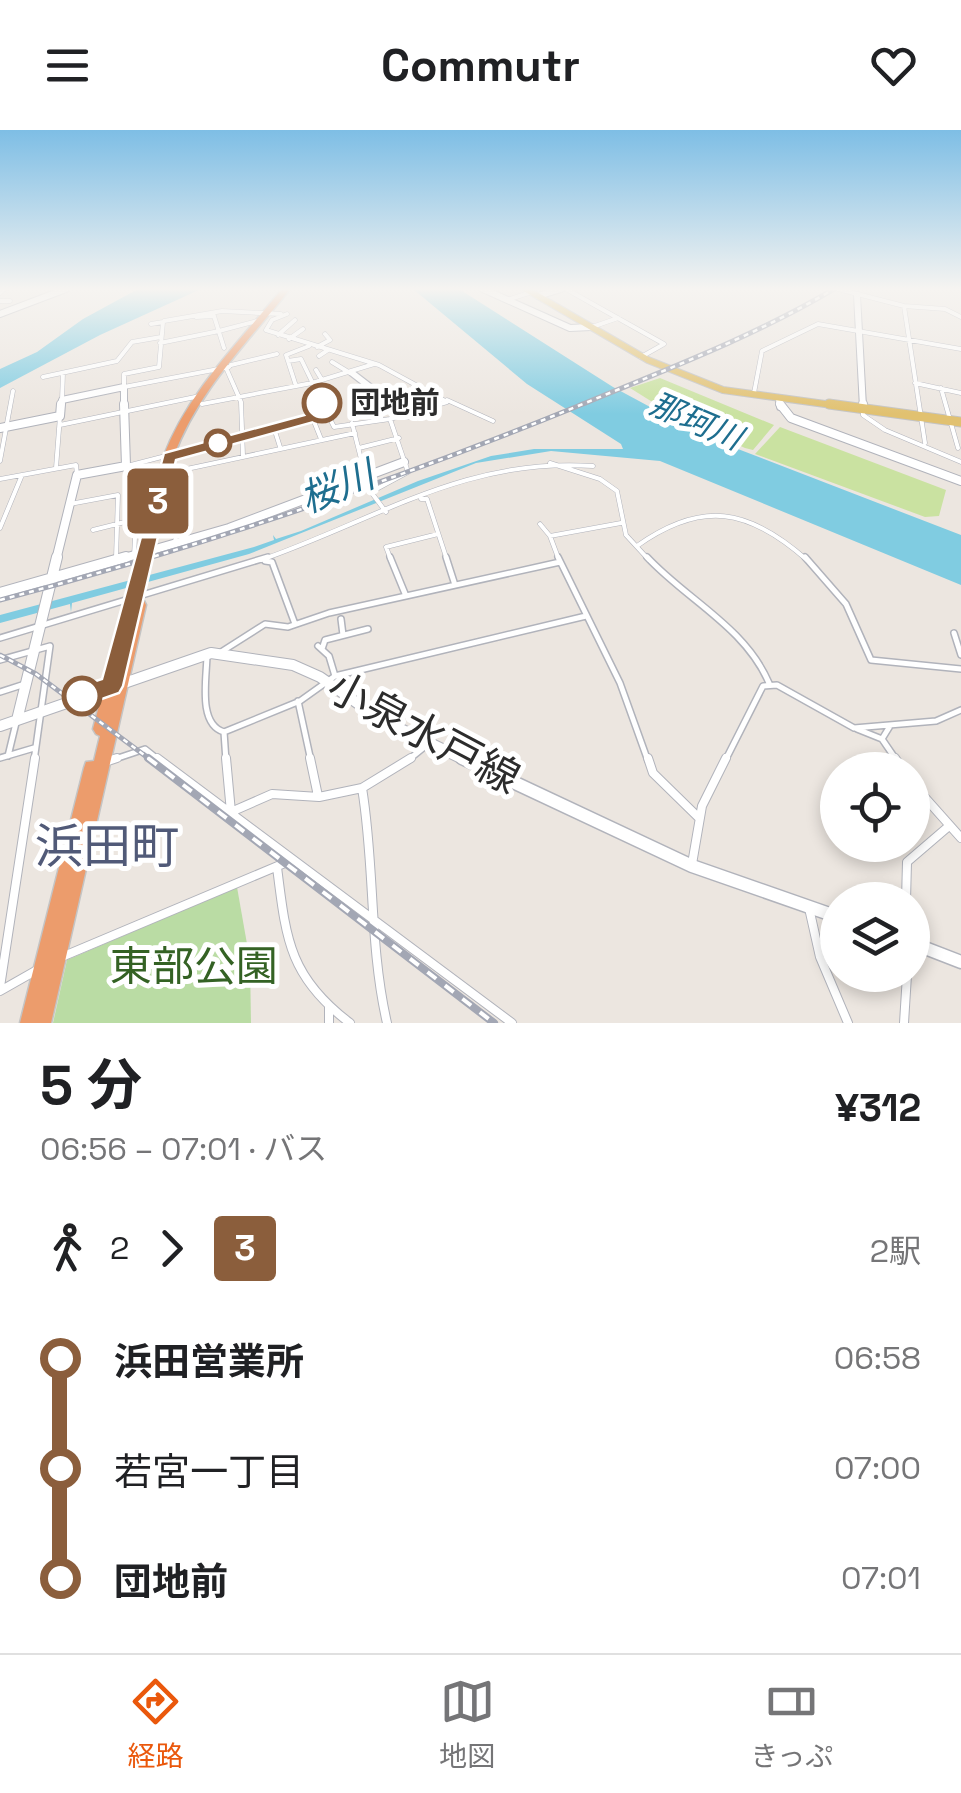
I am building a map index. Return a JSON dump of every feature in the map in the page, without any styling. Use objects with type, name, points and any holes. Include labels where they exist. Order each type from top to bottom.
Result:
[{"type":"highway","points":[[228,367],[250,331]]},
{"type":"highway","points":[[41,1023],[50,962],[136,606],[144,550],[173,455],[202,400],[257,331]]},
{"type":"highway","points":[[30,1023],[50,962],[102,762],[116,684]]},
{"type":"main road","points":[[597,331],[641,357],[707,384],[754,396],[961,422]]},
{"type":"street","points":[[126,466],[124,374],[159,367],[162,331]]},
{"type":"street","points":[[219,331],[224,348]]},
{"type":"street","points":[[43,377],[117,361],[132,342],[224,331]]},
{"type":"street","points":[[269,331],[374,364],[493,421]]},
{"type":"street","points":[[272,342],[268,336],[281,331]]},
{"type":"street","points":[[289,339],[301,331]]},
{"type":"street","points":[[640,331],[664,344],[641,357]]},
{"type":"street","points":[[754,396],[762,351],[803,331]]},
{"type":"street","points":[[961,349],[858,331],[863,414],[885,434],[924,443],[961,462]]},
{"type":"street","points":[[907,331],[924,443]]},
{"type":"street","points":[[296,386],[286,356],[330,340],[325,334]]},
{"type":"street","points":[[319,356],[328,350]]},
{"type":"street","points":[[62,400],[277,354]]},
{"type":"street","points":[[288,361],[301,358],[336,427],[390,419],[447,400]]},
{"type":"street","points":[[332,362],[406,414]]},
{"type":"street","points":[[4,428],[239,396],[312,383],[374,364]]},
{"type":"street","points":[[228,367],[244,418],[240,437],[243,456]]},
{"type":"street","points":[[316,370],[322,380]]},
{"type":"street","points":[[56,469],[63,373]]},
{"type":"street","points":[[915,383],[961,392]]},
{"type":"street","points":[[940,449],[960,448],[942,388]]},
{"type":"street","points":[[0,461],[13,391]]},
{"type":"street","points":[[779,399],[781,410],[791,418],[961,481]]},
{"type":"street","points":[[76,475],[139,464],[327,414]]},
{"type":"street","points":[[312,418],[322,439]]},
{"type":"street","points":[[387,511],[372,494],[408,474],[390,419]]},
{"type":"street","points":[[352,423],[365,478]]},
{"type":"street","points":[[274,428],[280,447]]},
{"type":"street","points":[[174,545],[182,503],[182,470],[355,433]]},
{"type":"street","points":[[359,448],[399,438]]},
{"type":"street","points":[[0,593],[144,550],[174,545],[404,462]]},
{"type":"street","points":[[387,511],[469,475],[500,466],[540,462],[593,466]]},
{"type":"street","points":[[540,462],[600,480],[617,491],[621,523],[638,546],[658,569],[708,607],[760,662],[770,682],[882,739],[891,752]]},
{"type":"street","points":[[139,464],[137,520],[144,550]]},
{"type":"street","points":[[0,479],[78,465],[52,580],[4,757]]},
{"type":"street","points":[[0,528],[22,475]]},
{"type":"street","points":[[70,504],[118,495],[116,561]]},
{"type":"street","points":[[0,638],[40,623],[147,598],[426,498],[455,585]]},
{"type":"street","points":[[638,546],[659,530],[689,517],[727,515],[790,545],[824,576],[844,600],[871,660],[961,674]]},
{"type":"street","points":[[93,530],[137,520]]},
{"type":"street","points":[[550,536],[621,523]]},
{"type":"street","points":[[540,524],[550,536],[620,683],[653,773],[699,818]]},
{"type":"street","points":[[406,596],[386,547],[438,534]]},
{"type":"street","points":[[252,563],[272,562],[295,624]]},
{"type":"street","points":[[221,652],[265,624],[281,628],[560,562]]},
{"type":"street","points":[[207,654],[207,718],[216,730],[224,732],[298,701],[333,680],[586,616]]},
{"type":"street","points":[[341,619],[343,635]]},
{"type":"street","points":[[333,680],[320,647],[325,640],[368,629]]},
{"type":"street","points":[[954,633],[961,655]]},
{"type":"street","points":[[0,660],[50,646],[0,989]]},
{"type":"street","name":"小泉水戸線","points":[[0,726],[207,654],[221,652],[293,665],[333,680],[380,719],[692,866],[820,911]]},
{"type":"street","points":[[692,866],[699,818],[751,705],[762,686],[770,682]]},
{"type":"street","points":[[0,692],[25,684]]},
{"type":"street","points":[[298,701],[319,798]]},
{"type":"street","points":[[854,728],[936,722],[961,710]]},
{"type":"street","points":[[882,739],[890,726]]},
{"type":"street","points":[[224,732],[231,812]]},
{"type":"street","points":[[231,812],[272,794],[292,792],[319,798],[362,788],[402,767],[429,742]]},
{"type":"street","points":[[4,757],[34,748]]},
{"type":"street","points":[[102,762],[145,749],[512,1023]]},
{"type":"street","points":[[362,788],[368,822],[375,972],[387,1023]]},
{"type":"street","points":[[930,804],[961,838]]},
{"type":"street","points":[[906,882],[907,862],[949,826]]},
{"type":"street","points":[[0,989],[50,962],[292,860]]},
{"type":"street","points":[[277,867],[289,955],[299,973],[329,1007],[350,1023]]},
{"type":"street","points":[[809,907],[820,957],[848,1023]]},
{"type":"street","points":[[930,950],[961,962]]},
{"type":"street","points":[[904,1023],[906,992]]},
{"type":"street","points":[[329,1007],[329,1023]]},
{"type":"green space","points":[[660,378],[774,425],[753,450],[745,448],[670,413],[630,388]]},
{"type":"green space","points":[[780,427],[946,490],[939,516],[925,517],[755,454]]},
{"type":"green space","name":"東部公園","points":[[237,887],[250,961],[251,1023],[53,1023],[67,960]]},
{"type":"water","points":[[67,331],[109,331],[0,388],[0,369],[37,352]]},
{"type":"water","points":[[463,331],[524,331],[613,387],[704,436],[961,535],[961,585],[660,461],[551,451],[476,463],[249,554],[72,603],[71,612],[70,604],[0,623],[0,615],[254,547],[274,540],[273,535],[276,539],[301,531],[418,481],[491,456],[534,449],[623,449],[621,444],[527,384]]},
{"type":"railway","points":[[0,600],[220,536],[436,461],[578,406],[753,331]]},
{"type":"railway","points":[[0,655],[36,674],[148,758]]},
{"type":"railway","points":[[148,758],[152,761]]},
{"type":"railway","points":[[148,758],[494,1023]]},
{"type":"bus line","name":"3","points":[[82,696],[111,686],[169,457],[327,414],[322,403]]},
{"type":"place","name":"団地前","points":[[322,403]]},
{"type":"district","name":"浜田町","points":[[107,846]]},
{"type":"water label","name":"那珂川","points":[[696,421]]},
{"type":"water label","name":"桜川","points":[[337,487]]}]
